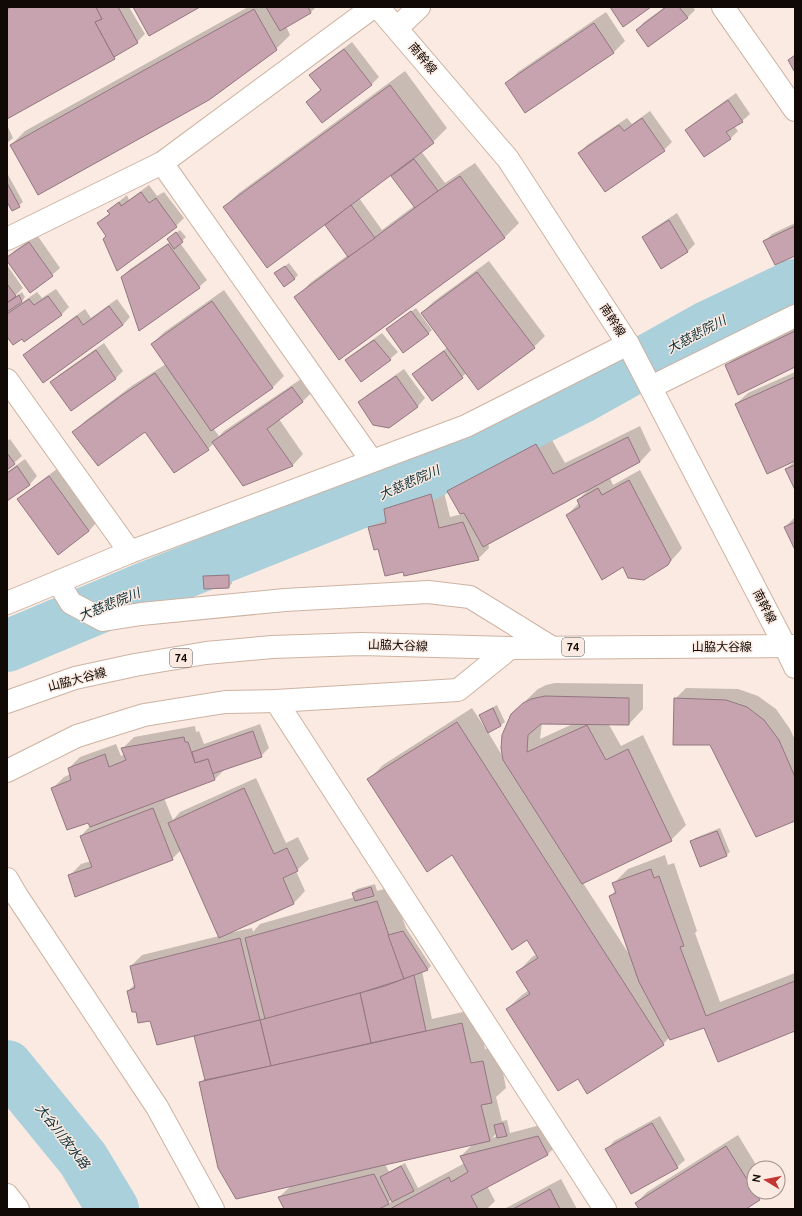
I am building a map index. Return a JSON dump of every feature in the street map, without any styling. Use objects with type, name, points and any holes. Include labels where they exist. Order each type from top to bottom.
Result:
[{"type":"street","points":[[7,239],[162,163],[373,7]]},
{"type":"street","name":"南幹線","points":[[378,7],[508,159],[628,344],[790,646],[795,667]]},
{"type":"street","points":[[397,28],[419,7]]},
{"type":"street","points":[[723,7],[795,110]]},
{"type":"street","points":[[162,163],[372,461]]},
{"type":"street","points":[[651,387],[795,316]]},
{"type":"street","points":[[7,603],[130,552],[466,426],[628,344]]},
{"type":"street","points":[[7,380],[130,552]]},
{"type":"street","points":[[58,582],[71,603],[103,620],[141,614],[285,600],[428,592],[470,597],[551,647]]},
{"type":"street","name":"山脇大谷線","points":[[7,702],[75,678],[134,665],[206,653],[272,647],[361,644],[510,648],[790,646]]},
{"type":"street","points":[[7,771],[77,736],[144,715],[225,702],[276,701],[458,690],[510,648]]},
{"type":"street","points":[[276,701],[605,1209]]},
{"type":"street","points":[[7,878],[21,903],[157,1107],[213,1209]]},
{"type":"street","points":[[7,1195],[18,1209]]},
{"type":"building","points":[[11,7],[96,7],[102,19],[95,22],[115,59],[7,119],[7,9]]},
{"type":"building","points":[[96,7],[118,7],[138,43],[114,57],[95,22],[102,19]]},
{"type":"building","points":[[133,7],[200,7],[149,36]]},
{"type":"building","points":[[266,7],[308,7],[311,13],[280,31]]},
{"type":"building","points":[[610,7],[651,7],[623,27]]},
{"type":"building","points":[[666,7],[679,7],[688,18],[648,47],[636,30]]},
{"type":"building","points":[[254,9],[277,50],[209,100],[38,195],[10,145]]},
{"type":"building","points":[[594,23],[614,53],[525,113],[505,83]]},
{"type":"building","points":[[344,49],[372,85],[322,123],[306,102],[321,90],[309,75]]},
{"type":"building","points":[[795,55],[795,71],[794,71],[788,60]]},
{"type":"building","points":[[390,85],[434,143],[267,268],[223,207]]},
{"type":"building","points":[[728,100],[743,122],[726,132],[731,139],[704,157],[685,130]]},
{"type":"building","points":[[642,118],[665,151],[605,192],[578,153],[619,125],[624,131]]},
{"type":"building","points":[[414,159],[438,191],[415,208],[391,176]]},
{"type":"building","points":[[460,176],[505,238],[339,360],[294,297]]},
{"type":"building","points":[[7,183],[20,207],[12,211],[7,202]]},
{"type":"building","points":[[141,192],[149,203],[156,198],[177,227],[117,271],[103,239],[106,236],[97,223],[110,214],[107,211],[119,202],[121,206]]},
{"type":"building","points":[[351,205],[375,238],[348,257],[325,225]]},
{"type":"building","points":[[669,220],[688,252],[661,269],[642,237]]},
{"type":"building","points":[[795,226],[795,256],[775,265],[763,241]]},
{"type":"building","points":[[176,232],[183,242],[174,249],[167,239]]},
{"type":"building","points":[[29,242],[53,276],[30,293],[7,261],[7,257]]},
{"type":"building","points":[[168,244],[200,288],[139,331],[121,277]]},
{"type":"building","points":[[285,266],[295,279],[284,287],[274,273]]},
{"type":"building","points":[[477,272],[535,348],[478,390],[421,313]]},
{"type":"building","points":[[7,284],[16,296],[7,303]]},
{"type":"building","points":[[19,295],[22,302],[7,312],[7,303]]},
{"type":"building","points":[[48,296],[62,315],[24,342],[22,339],[13,345],[7,337],[7,314],[29,299],[34,305]]},
{"type":"building","points":[[212,301],[273,388],[211,431],[151,344]]},
{"type":"building","points":[[109,306],[123,325],[43,383],[23,355],[77,316],[83,325]]},
{"type":"building","points":[[411,311],[429,334],[403,353],[386,329]]},
{"type":"building","points":[[795,331],[795,367],[738,395],[725,365]]},
{"type":"building","points":[[374,340],[391,360],[361,382],[345,360]]},
{"type":"building","points":[[96,350],[116,379],[71,411],[50,382]]},
{"type":"building","points":[[444,351],[463,378],[432,401],[412,374]]},
{"type":"building","points":[[155,373],[209,450],[174,473],[145,432],[98,466],[72,432]]},
{"type":"building","points":[[396,376],[418,407],[389,428],[373,425],[358,402]]},
{"type":"building","points":[[795,377],[795,461],[767,474],[735,404]]},
{"type":"building","points":[[292,387],[303,402],[267,429],[293,466],[243,486],[212,442]]},
{"type":"building","points":[[628,437],[640,462],[483,547],[464,513],[460,514],[447,491],[536,444],[553,474]]},
{"type":"building","points":[[7,453],[15,464],[7,470]]},
{"type":"building","points":[[795,465],[795,490],[785,469]]},
{"type":"building","points":[[17,466],[30,485],[7,501],[7,473]]},
{"type":"building","points":[[49,476],[89,531],[58,555],[17,499]]},
{"type":"building","points":[[629,480],[671,560],[668,565],[644,580],[628,578],[623,567],[602,580],[566,515],[580,507],[577,500],[598,488],[602,495]]},
{"type":"building","points":[[431,494],[439,528],[463,522],[479,560],[404,576],[403,572],[385,576],[378,549],[374,550],[368,527],[386,523],[384,509]]},
{"type":"building","points":[[795,522],[795,550],[784,527]]},
{"type":"building","points":[[229,575],[229,588],[204,589],[203,576]]},
{"type":"building","points":[[545,696],[629,698],[629,725],[541,724],[528,735],[527,752],[587,725],[606,760],[628,749],[672,841],[582,884],[503,760],[501,748],[502,735],[511,714],[523,703],[531,699]]},
{"type":"building","points":[[674,698],[726,700],[747,707],[764,720],[779,740],[795,777],[795,821],[756,837],[710,745],[673,745]]},
{"type":"building","points":[[493,708],[501,726],[488,733],[479,715]]},
{"type":"building","points":[[457,722],[664,1045],[587,1094],[578,1079],[558,1091],[506,1009],[530,994],[516,972],[538,958],[527,940],[512,950],[452,855],[427,872],[367,779]]},
{"type":"building","points":[[253,731],[262,757],[212,774],[208,759],[195,763],[192,752]]},
{"type":"building","points":[[184,737],[185,742],[188,742],[195,763],[208,759],[215,780],[90,827],[88,823],[67,830],[51,788],[71,780],[68,768],[105,754],[109,767],[126,760],[121,748]]},
{"type":"building","points":[[244,788],[274,854],[287,848],[298,871],[283,878],[294,904],[219,938],[168,823]]},
{"type":"building","points":[[153,808],[173,860],[75,897],[68,875],[92,867],[80,836]]},
{"type":"building","points":[[717,831],[727,856],[700,867],[690,841]]},
{"type":"building","points":[[651,869],[654,878],[659,876],[684,946],[680,947],[706,1016],[795,981],[795,1031],[718,1062],[704,1028],[670,1040],[639,982],[609,896],[616,893],[612,883]]},
{"type":"building","points":[[371,887],[374,896],[355,901],[352,893]]},
{"type":"building","points":[[377,901],[404,979],[360,993],[265,1019],[245,938]]},
{"type":"building","points":[[403,931],[428,970],[404,979],[388,935]]},
{"type":"building","points":[[240,938],[260,1020],[157,1045],[150,1021],[138,1023],[136,1012],[132,1012],[127,991],[135,988],[130,966]]},
{"type":"building","points":[[414,975],[426,1031],[371,1043],[360,993],[385,986]]},
{"type":"building","points":[[360,993],[371,1043],[271,1066],[260,1020]]},
{"type":"building","points":[[260,1020],[271,1066],[205,1080],[194,1036]]},
{"type":"building","points":[[462,1023],[471,1063],[483,1061],[492,1103],[481,1105],[490,1141],[236,1199],[218,1168],[199,1082]]},
{"type":"building","points":[[503,1123],[507,1136],[497,1138],[494,1125]]},
{"type":"building","points":[[652,1123],[678,1168],[631,1194],[605,1149]]},
{"type":"building","points":[[538,1136],[548,1155],[471,1196],[478,1209],[390,1209],[449,1177],[451,1182],[468,1172],[460,1156]]},
{"type":"building","points":[[726,1146],[746,1178],[746,1200],[760,1200],[746,1209],[639,1209],[635,1203]]},
{"type":"building","points":[[401,1166],[414,1191],[392,1202],[380,1177]]},
{"type":"building","points":[[374,1174],[389,1204],[379,1209],[284,1209],[278,1197]]},
{"type":"building","points":[[550,1189],[560,1209],[513,1209]]},
{"type":"waterway","name":"大慈悲院川","points":[[7,646],[143,589],[416,480],[580,398],[707,327],[795,285]]},
{"type":"waterway","name":"大谷川放水路","points":[[7,1066],[83,1159],[113,1209]]}]
